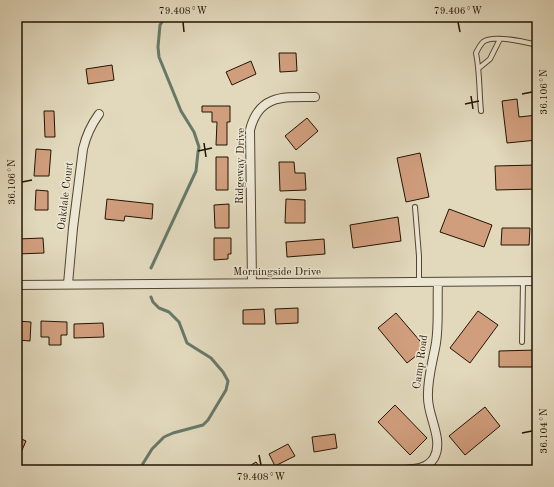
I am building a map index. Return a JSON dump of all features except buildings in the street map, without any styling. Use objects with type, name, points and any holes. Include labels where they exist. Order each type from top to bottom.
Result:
[{"type":"street","name":"Ridgeway Drive","points":[[252,283],[250,130],[252,121],[256,113],[271,101],[286,97],[315,97]]},
{"type":"street","name":"Oakdale Court","points":[[68,284],[73,228],[83,149],[91,125],[99,114]]},
{"type":"street","name":"Morningside Drive","points":[[17,285],[537,281]]},
{"type":"street","name":"Camp Road","points":[[404,470],[418,469],[426,466],[433,458],[436,451],[437,444],[429,411],[428,398],[431,366],[436,341],[438,282]]},
{"type":"lane","points":[[481,111],[479,68],[476,53],[479,46],[484,41],[500,39],[513,39],[537,45]]},
{"type":"lane","points":[[479,68],[490,60],[500,39]]},
{"type":"lane","points":[[415,207],[419,256],[419,282]]},
{"type":"lane","points":[[522,342],[523,281]]},
{"type":"waterway","points":[[151,268],[196,171],[199,147],[194,132],[181,111],[159,57],[158,47],[160,25],[164,19],[169,17]]},
{"type":"waterway","points":[[139,470],[152,449],[164,437],[203,425],[208,420],[226,390],[228,381],[223,372],[211,358],[187,343],[179,322],[169,312],[159,308],[153,302],[151,297]]}]
